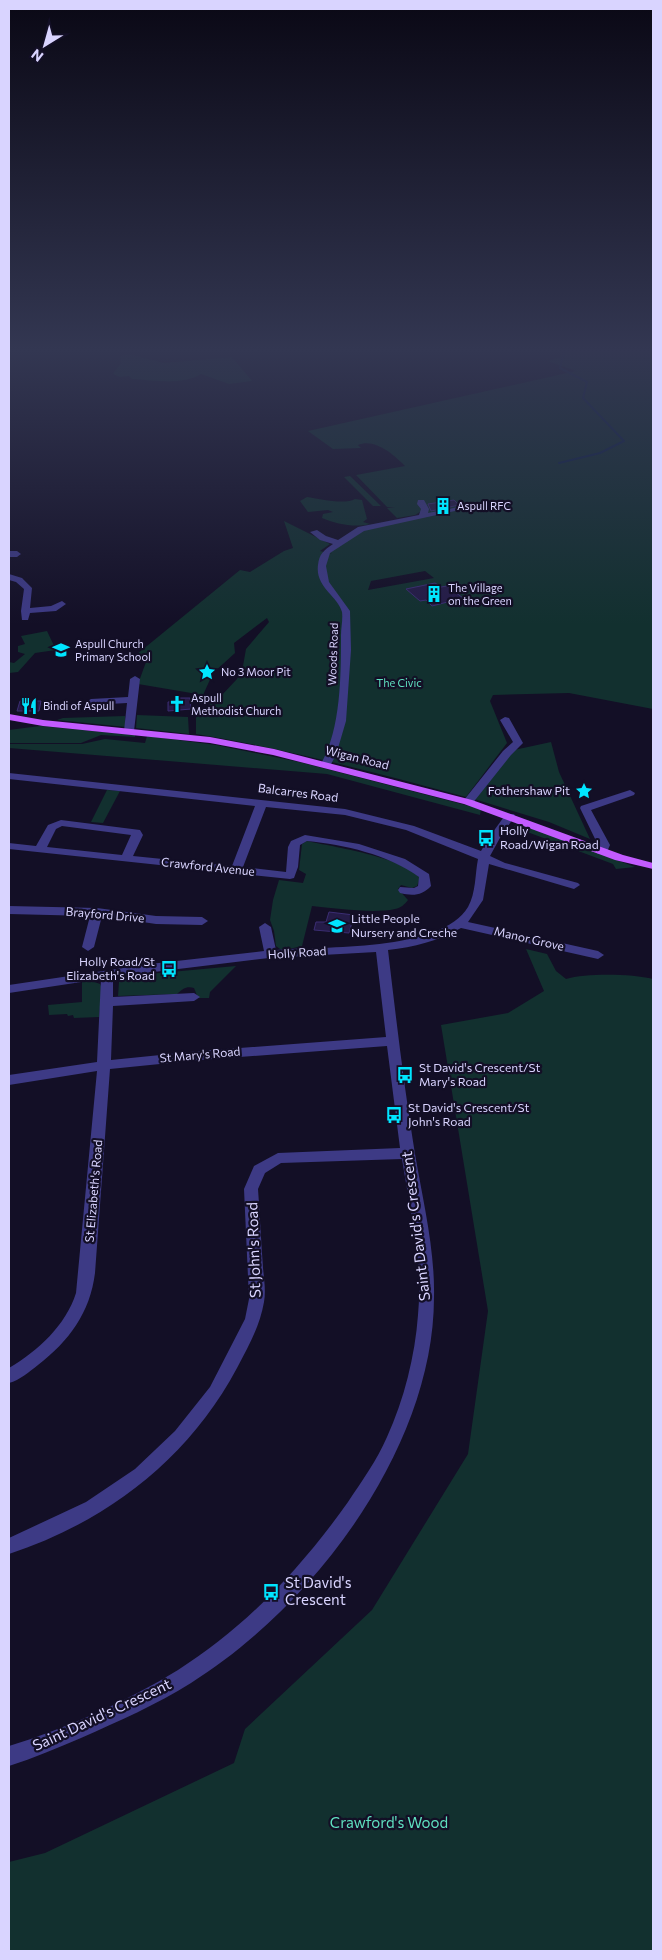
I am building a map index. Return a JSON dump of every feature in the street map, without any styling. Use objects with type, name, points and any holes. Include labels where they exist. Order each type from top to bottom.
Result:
[{"type":"main road","name":"Wigan Road","points":[[9,717],[43,723],[129,730],[232,744],[326,764],[468,802],[628,861],[653,866]]},
{"type":"main road","name":"Wigan Road","points":[[9,727],[43,723]]},
{"type":"street","points":[[421,502],[425,512],[423,516]]},
{"type":"street","name":"Woods Road","points":[[326,764],[331,755],[340,722],[345,667],[346,611],[325,582],[322,566],[326,552],[361,529],[470,507]]},
{"type":"street","points":[[314,532],[323,538],[338,543]]},
{"type":"street","points":[[9,577],[19,580],[28,588],[25,614],[53,609],[64,604]]},
{"type":"street","points":[[129,730],[134,679]]},
{"type":"street","points":[[91,702],[132,700]]},
{"type":"street","points":[[468,802],[507,753],[518,743],[505,720]]},
{"type":"street","name":"Balcarres Road","points":[[9,776],[324,809],[382,820],[437,837],[484,858],[532,874],[574,885]]},
{"type":"street","points":[[602,852],[604,845],[585,808],[630,793]]},
{"type":"street","points":[[236,870],[262,802]]},
{"type":"street","name":"Holly Road","points":[[9,989],[169,965],[271,954],[382,947],[415,942],[444,933],[460,924],[476,905],[480,892],[484,858],[488,848],[510,816]]},
{"type":"street","points":[[40,849],[55,824],[69,824],[136,832],[137,835],[126,858]]},
{"type":"street","name":"Crawford Avenue","points":[[9,846],[295,877],[293,849],[295,843],[306,838],[316,839],[365,850],[414,867],[425,876],[426,882],[420,890],[409,893]]},
{"type":"street","name":"Brayford Drive","points":[[9,910],[97,912],[156,920],[202,921]]},
{"type":"street","points":[[88,947],[97,912]]},
{"type":"street","name":"Manor Grove","points":[[460,924],[598,955]]},
{"type":"street","points":[[265,927],[271,954]]},
{"type":"street","name":"Saint David's Crescent","points":[[9,1756],[26,1751],[97,1721],[155,1694],[201,1664],[237,1636],[278,1601],[309,1568],[351,1512],[377,1472],[396,1436],[410,1399],[426,1317],[426,1290],[392,1041],[382,947]]},
{"type":"street","name":"St Elizabeth's Road","points":[[9,1376],[59,1335],[71,1321],[80,1304],[84,1290],[95,1184],[107,974]]},
{"type":"street","points":[[106,1002],[194,997]]},
{"type":"street","name":"St Mary's Road","points":[[9,1080],[103,1064],[218,1053],[392,1041]]},
{"type":"street","name":"St John's Road","points":[[9,1546],[92,1508],[141,1475],[181,1436],[216,1392],[238,1353],[253,1319],[258,1299],[251,1189],[259,1170],[278,1158],[408,1153]]},
{"type":"green space","name":"The Civic","points":[[324,442],[653,442],[653,709],[569,693],[493,695],[490,701],[507,743],[466,797],[298,754],[196,734],[196,715],[222,695],[237,679],[243,666],[246,649],[269,622],[267,618],[234,643],[235,653],[213,673],[203,695],[138,684],[146,662],[131,659],[240,570],[250,572],[284,551],[293,548],[284,521],[330,544],[320,551],[332,554],[326,552],[361,529],[423,515],[420,512],[415,515],[397,518],[387,508],[395,507],[387,507],[356,475],[405,466],[390,453],[377,446],[364,443],[358,445],[361,448],[333,449]],"holes":[[[425,571],[434,578],[368,590],[371,581]]]},
{"type":"green space","points":[[350,476],[381,506],[373,506],[344,477]]},
{"type":"green space","points":[[307,497],[339,502],[355,499],[362,500],[367,519],[363,522],[370,524],[346,525],[322,518],[323,514],[333,512],[328,510],[308,512],[300,501]]},
{"type":"green space","points":[[47,631],[56,650],[35,653],[18,672],[9,673],[9,662],[14,663],[25,654],[18,652],[18,646],[25,644],[21,636]]},
{"type":"green space","points":[[137,715],[188,717],[189,734],[136,728]]},
{"type":"green space","points":[[125,716],[126,727],[57,720],[63,718]]},
{"type":"green space","points":[[40,726],[135,735],[135,737],[101,735],[81,743],[9,743],[9,730]]},
{"type":"green space","points":[[147,736],[216,745],[299,762],[481,809],[480,815],[327,774],[9,748],[9,744],[82,744],[105,739],[145,743]]},
{"type":"green space","points":[[551,742],[559,772],[590,839],[549,822],[474,799],[514,750]]},
{"type":"green space","points":[[107,790],[120,791],[103,823],[91,822]]},
{"type":"green space","points":[[517,822],[635,867],[616,869],[613,864],[514,827]]},
{"type":"green space","points":[[307,841],[384,859],[399,864],[420,878],[417,886],[412,888],[401,885],[398,889],[408,900],[403,906],[397,908],[365,911],[312,906],[302,946],[285,950],[280,949],[276,946],[270,920],[273,900],[279,880],[303,883],[306,874],[299,870],[302,844]]},
{"type":"green space","name":"Crawford's Wood","points":[[526,949],[547,954],[556,971],[566,979],[610,975],[653,979],[653,1951],[9,1951],[9,1862],[45,1853],[234,1763],[245,1729],[372,1610],[468,1454],[488,1311],[441,1025],[508,1013],[544,991]]},
{"type":"green space","points":[[236,966],[210,992],[209,998],[198,998],[194,988],[189,987],[177,994],[118,996],[119,982],[127,976]]},
{"type":"green space","points":[[92,981],[100,984],[102,988],[99,1017],[74,1018],[73,1015],[68,1016],[67,1014],[49,1015],[48,1005],[82,1002],[82,982]]},
{"type":"building","name":"Aspull RFC","points":[[454,500],[459,505],[431,511],[428,504]]},
{"type":"building","name":"The Village on the Green","points":[[435,583],[441,587],[447,586],[463,598],[432,606],[426,600],[420,601],[406,589]]},
{"type":"building","name":"Aspull Methodist Church","points":[[175,698],[190,698],[191,709],[168,711],[168,702],[176,701]]},
{"type":"building","name":"Bindi of Aspull","points":[[20,701],[41,701],[39,711],[17,711]]},
{"type":"building","name":"Little People Nursery and Creche","points":[[329,912],[354,915],[349,933],[314,930],[316,922],[326,922]]},
{"type":"waterway","points":[[559,463],[600,453],[621,442]]},
{"type":"place","name":"Aspull RFC","points":[[443,506]]},
{"type":"place","name":"The Village on the Green","points":[[434,594]]},
{"type":"place","name":"Aspull Church Primary School","points":[[61,650]]},
{"type":"place","name":"No 3 Moor Pit","points":[[207,672]]},
{"type":"place","name":"Aspull Methodist Church","points":[[177,704]]},
{"type":"place","name":"Bindi of Aspull","points":[[29,706]]},
{"type":"place","name":"Fothershaw Pit","points":[[584,791]]},
{"type":"place","name":"Holly Road/Wigan Road","points":[[486,838]]},
{"type":"place","name":"Little People Nursery and Creche","points":[[337,926]]},
{"type":"place","name":"Holly Road/St Elizabeth's Road","points":[[169,969]]},
{"type":"place","name":"St David's Crescent/St Mary's Road","points":[[405,1075]]},
{"type":"place","name":"St David's Crescent/St John's Road","points":[[394,1115]]},
{"type":"place","name":"St David's Crescent","points":[[271,1592]]}]
